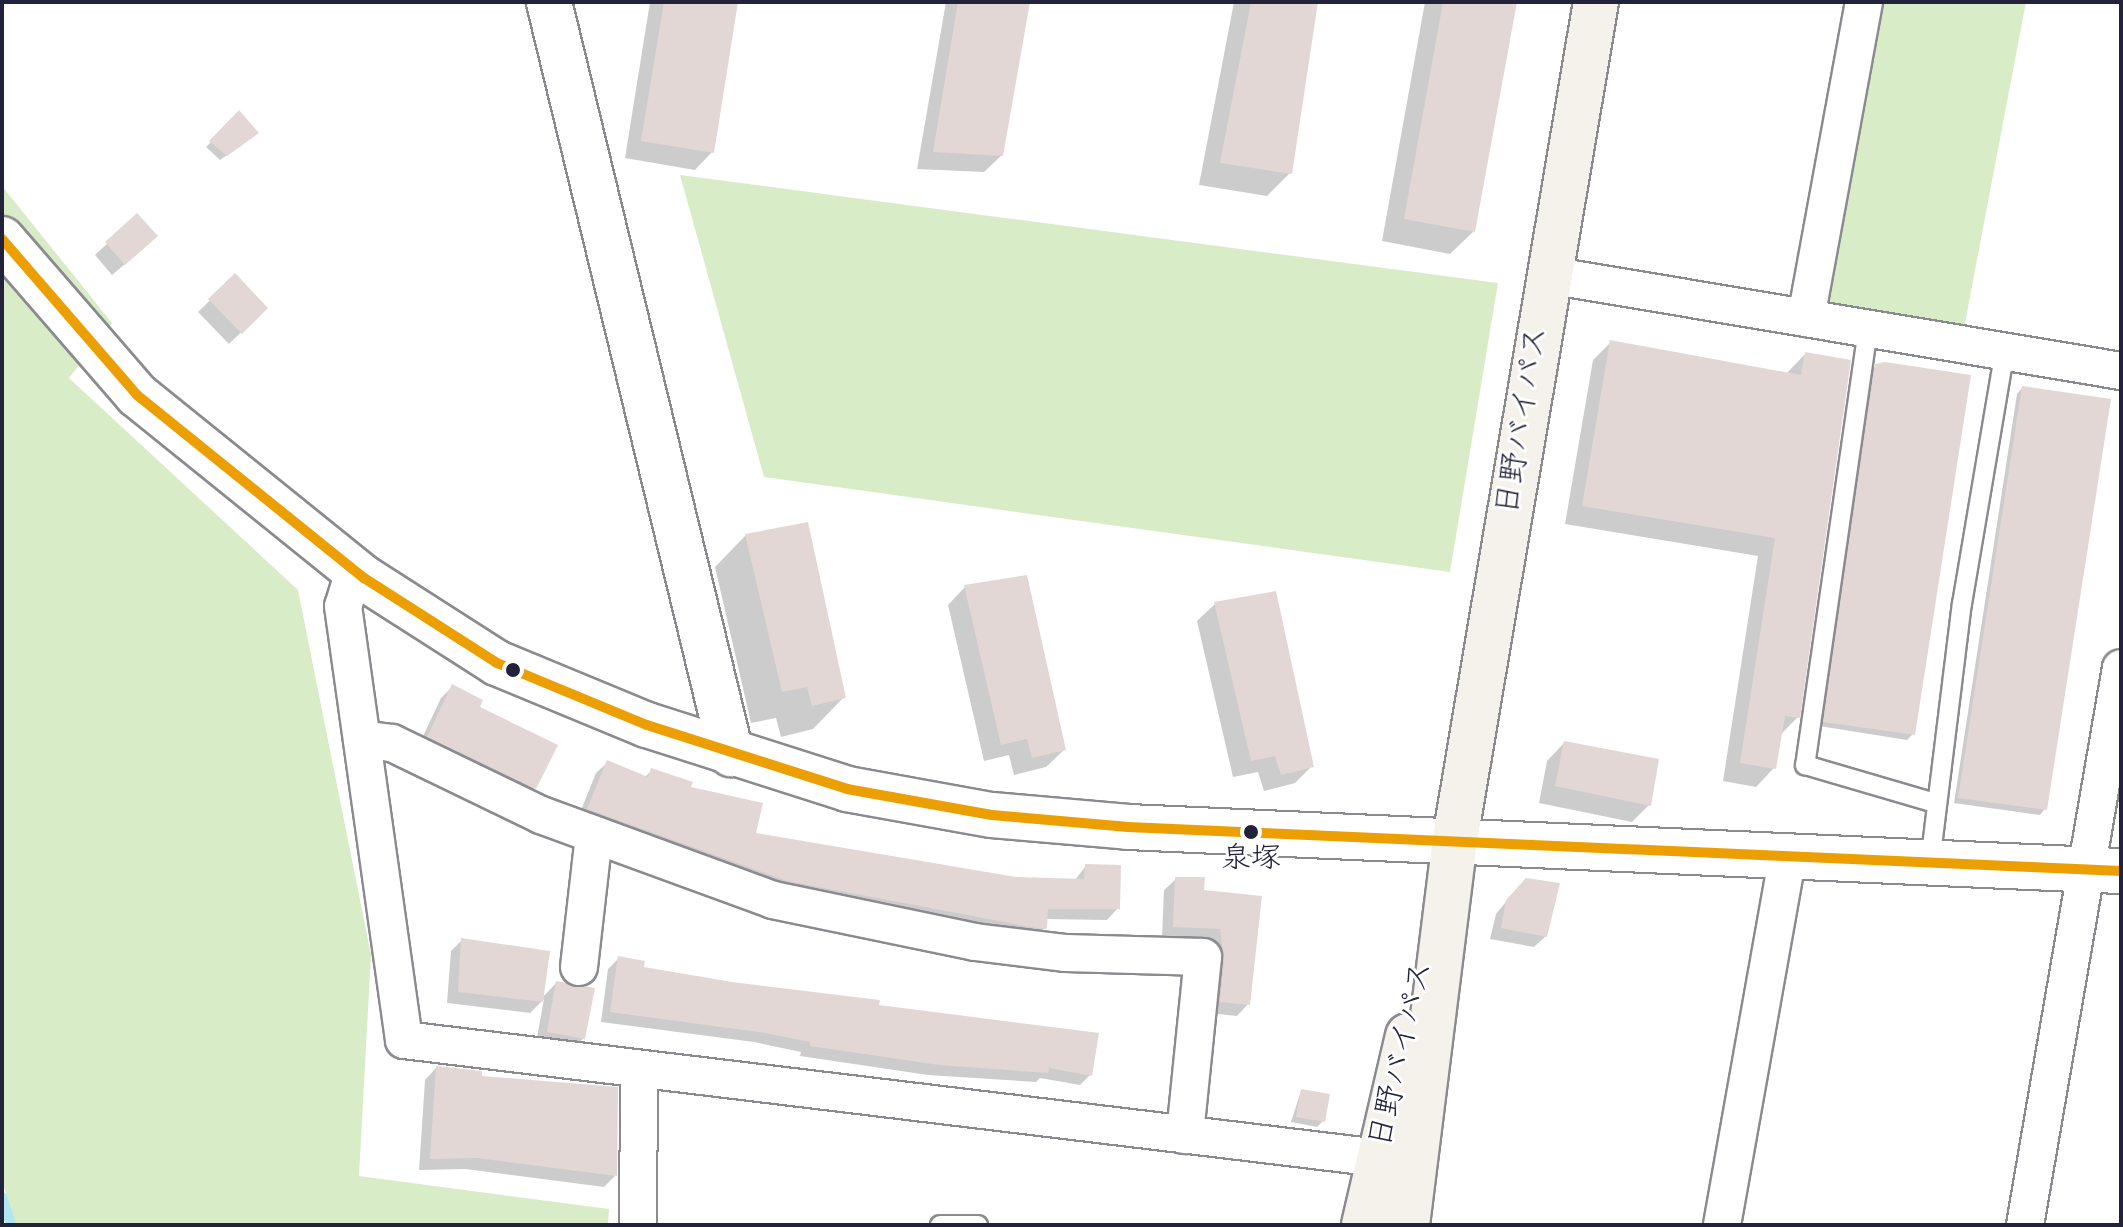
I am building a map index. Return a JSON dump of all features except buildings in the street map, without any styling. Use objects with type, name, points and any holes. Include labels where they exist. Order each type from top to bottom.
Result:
[{"type":"highway","name":"日野バイパス","points":[[1407,1225],[1455,839],[1596,2]]},
{"type":"highway","name":"日野バイパス","points":[[1364,1225],[1455,839]]},
{"type":"street","points":[[549,2],[731,754]]},
{"type":"street","points":[[1806,318],[1864,2]]},
{"type":"street","points":[[2,239],[137,395],[354,571],[497,663],[731,754],[847,789],[992,815],[1128,827],[1788,854],[2104,871]]},
{"type":"street","points":[[1549,275],[2121,371]]},
{"type":"street","points":[[354,571],[343,606],[404,1040],[1379,1158]]},
{"type":"street","points":[[2025,1225],[2104,871],[2121,668]]},
{"type":"street","points":[[362,739],[392,743],[480,789],[594,836],[773,900],[880,924],[1066,953],[1203,957],[1185,1135]]},
{"type":"street","points":[[579,967],[594,836]]},
{"type":"street","points":[[1722,1225],[1788,854]]},
{"type":"street","points":[[638,1225],[639,1070]]},
{"type":"lane","points":[[1868,329],[1805,765],[1935,803]]},
{"type":"lane","points":[[1930,863],[1935,803],[2005,351]]},
{"type":"lane","points":[[940,1225],[978,1225]]},
{"type":"green space","points":[[1864,2],[2026,2],[1961,344],[1806,318]]},
{"type":"green space","points":[[680,175],[1498,283],[1450,572],[764,477]]},
{"type":"green space","points":[[2,186],[112,323],[69,378],[298,590],[371,955],[359,1176],[609,1209],[608,1225],[15,1225],[2,1180]]},
{"type":"waterway","points":[[2,1197],[11,1225]]},
{"type":"transit line","points":[[2,239],[137,395],[364,578],[497,663],[647,725],[847,789],[992,815],[1128,827],[2121,871]]},
{"type":"place","name":"泉塚","points":[[1251,832]]}]
